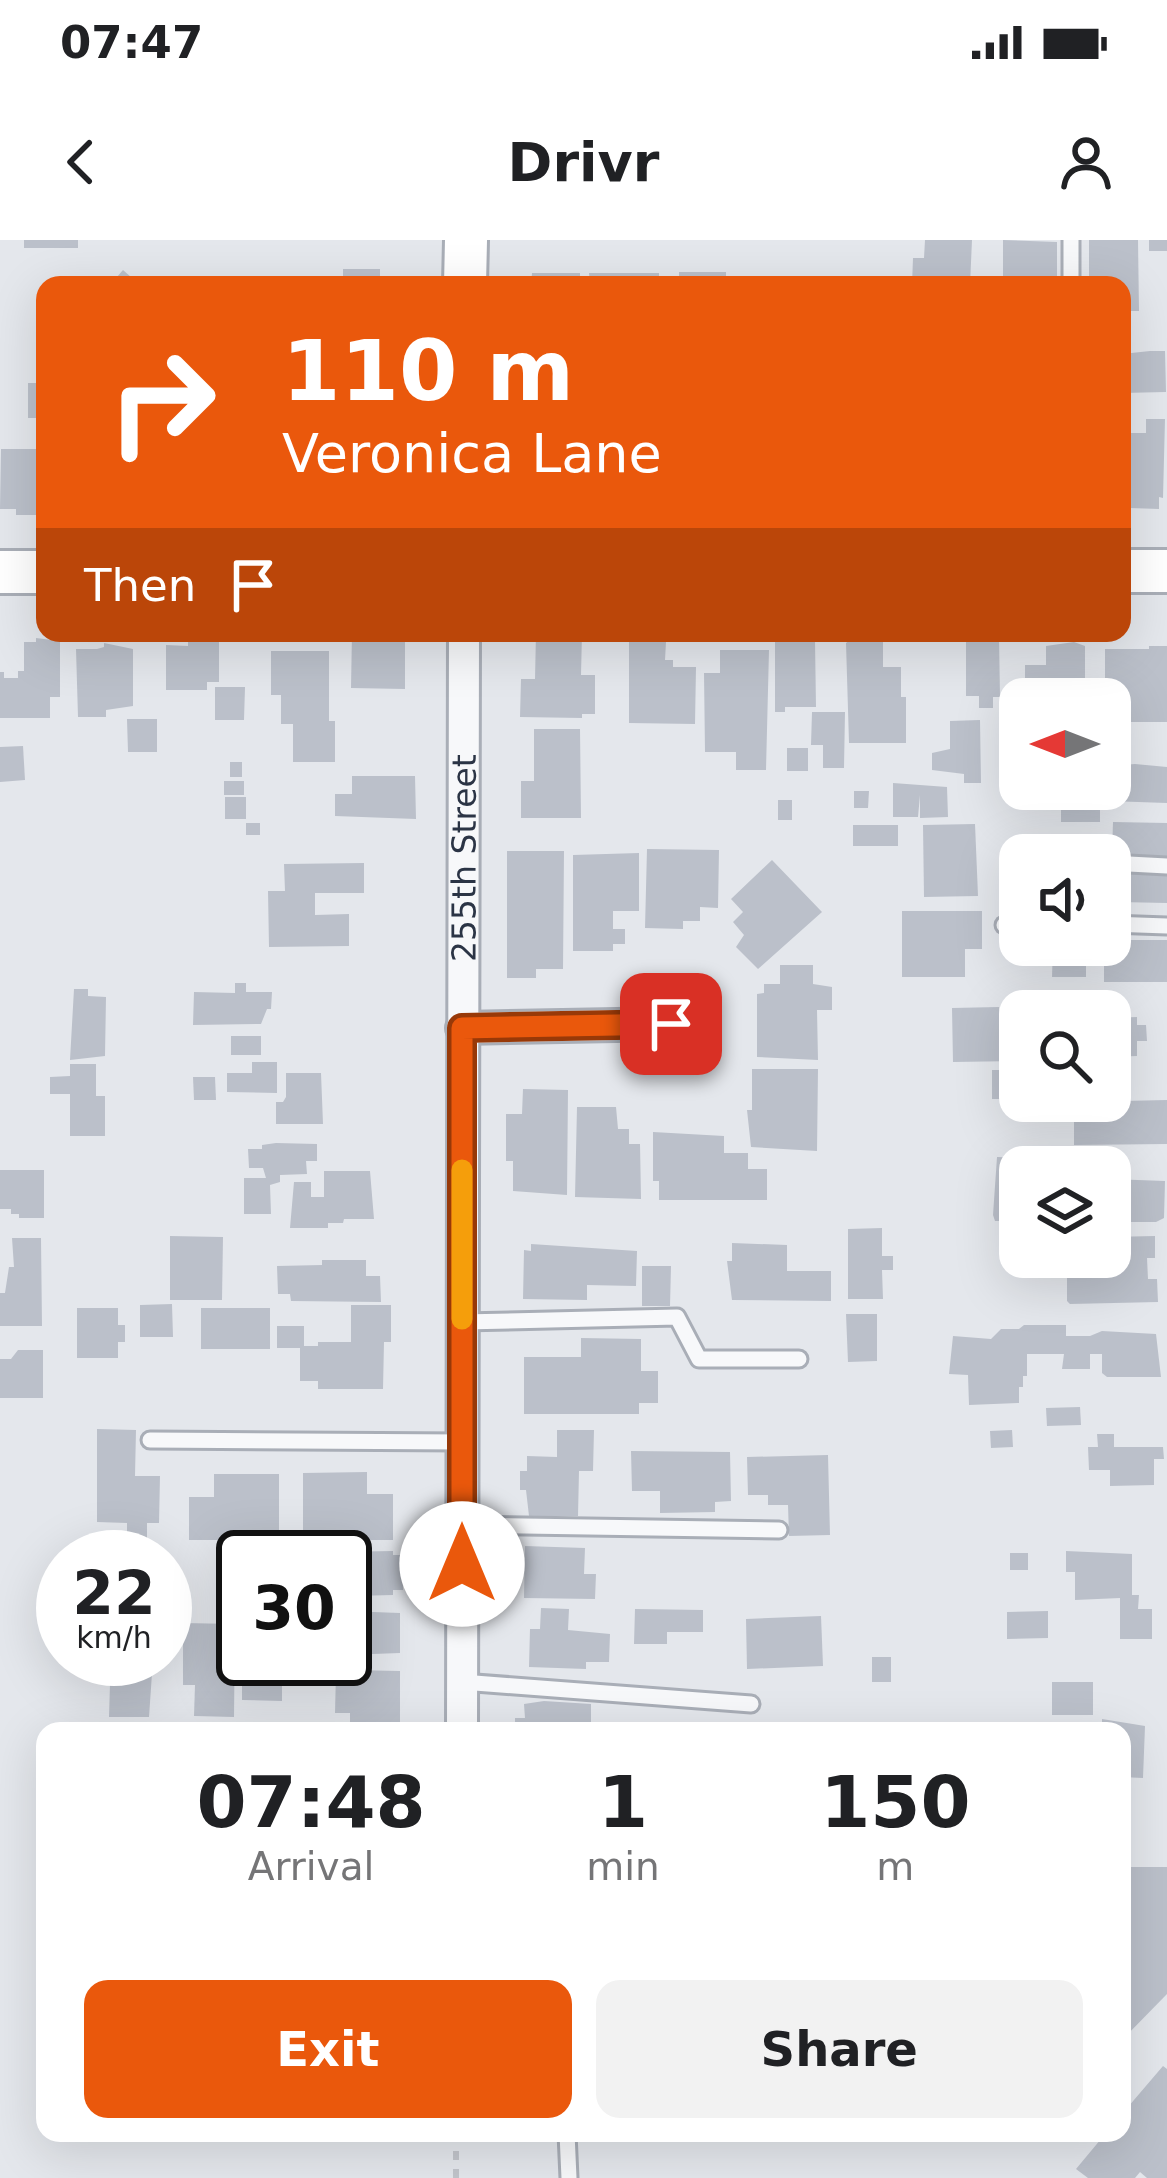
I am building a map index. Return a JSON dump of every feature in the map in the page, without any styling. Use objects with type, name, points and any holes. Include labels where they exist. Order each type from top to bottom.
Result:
[{"type":"street","points":[[466,240],[466,276]]},
{"type":"street","points":[[1131,571],[1167,571]]},
{"type":"street","points":[[0,572],[36,572]]},
{"type":"street","name":"255th Street","points":[[462,1722],[464,642]]},
{"type":"street","points":[[462,1028],[671,1024]]},
{"type":"lane","points":[[1071,240],[1071,276]]},
{"type":"lane","points":[[1131,864],[1167,866]]},
{"type":"lane","points":[[1131,925],[1167,926]]},
{"type":"lane","points":[[462,1322],[677,1317],[699,1359],[799,1359]]},
{"type":"lane","points":[[151,1440],[462,1442]]},
{"type":"lane","points":[[462,1525],[779,1530]]},
{"type":"lane","points":[[462,1682],[752,1704]]},
{"type":"lane","points":[[567,2142],[569,2178]]},
{"type":"path","points":[[456,2142],[456,2178]]},
{"type":"building","points":[[24,240],[78,240],[78,248],[24,248]]},
{"type":"building","points":[[925,240],[972,240],[970,276],[912,276],[913,258],[924,258]]},
{"type":"building","points":[[1003,240],[1057,242],[1057,276],[1003,276]]},
{"type":"building","points":[[1089,240],[1138,240],[1139,311],[1131,311],[1131,276],[1089,276]]},
{"type":"building","points":[[1149,240],[1167,240],[1167,251],[1149,251]]},
{"type":"building","points":[[343,269],[380,269],[380,276],[343,276]]},
{"type":"building","points":[[679,272],[726,272],[726,276],[679,276]]},
{"type":"building","points":[[532,273],[580,273],[580,276]]},
{"type":"building","points":[[589,273],[659,273],[659,276]]},
{"type":"building","points":[[1165,351],[1166,392],[1131,393],[1131,353]]},
{"type":"building","points":[[28,383],[36,383],[36,418],[28,418]]},
{"type":"building","points":[[1146,419],[1165,419],[1159,509],[1131,508],[1131,433],[1146,433]]},
{"type":"building","points":[[1,449],[36,449],[36,515],[0,509]]},
{"type":"building","points":[[24,642],[60,642],[60,697],[50,697],[50,718],[0,718],[0,672],[4,678],[18,678],[18,671],[24,671]]},
{"type":"building","points":[[188,642],[219,642],[219,682],[207,682],[207,690],[166,690],[166,645],[188,646]]},
{"type":"building","points":[[352,642],[405,642],[405,689],[351,688]]},
{"type":"building","points":[[536,642],[582,642],[581,675],[595,675],[595,714],[520,717],[521,679],[535,679]]},
{"type":"building","points":[[629,642],[666,642],[665,660],[673,660],[673,667],[696,667],[695,724],[629,723]]},
{"type":"building","points":[[775,642],[815,642],[816,707],[785,707],[785,712],[775,712]]},
{"type":"building","points":[[883,642],[883,667],[901,667],[906,743],[849,743],[846,643]]},
{"type":"building","points":[[966,642],[999,642],[999,697],[993,697],[993,708],[979,708],[979,696],[966,696]]},
{"type":"building","points":[[1074,642],[1085,646],[1085,678],[1025,678],[1025,665],[1046,665],[1046,646]]},
{"type":"building","points":[[104,643],[133,649],[133,706],[106,710],[106,717],[78,717],[76,649],[97,649]]},
{"type":"building","points":[[1167,646],[1167,722],[1131,722],[1131,678],[1105,678],[1105,649]]},
{"type":"building","points":[[720,650],[769,650],[766,770],[736,770],[736,752],[705,752],[704,673],[720,673]]},
{"type":"building","points":[[271,651],[329,651],[329,721],[335,721],[335,762],[293,762],[293,724],[281,724],[281,695],[271,695]]},
{"type":"building","points":[[215,687],[245,687],[244,720],[215,720]]},
{"type":"building","points":[[812,712],[845,712],[844,768],[823,768],[823,745],[811,745]]},
{"type":"building","points":[[127,719],[157,719],[157,752],[128,752]]},
{"type":"building","points":[[980,720],[981,783],[964,783],[964,774],[932,770],[932,753],[950,749],[950,721]]},
{"type":"building","points":[[534,729],[580,729],[581,818],[521,818],[521,781],[534,781]]},
{"type":"building","points":[[23,746],[25,780],[0,782],[0,747]]},
{"type":"building","points":[[787,748],[808,748],[808,771],[787,771]]},
{"type":"building","points":[[230,762],[242,762],[242,777],[230,777]]},
{"type":"building","points":[[1131,764],[1167,767],[1167,803],[1131,802]]},
{"type":"building","points":[[352,776],[415,776],[416,819],[335,816],[335,794],[352,794]]},
{"type":"building","points":[[224,781],[244,781],[244,795],[224,795]]},
{"type":"building","points":[[893,783],[947,787],[948,817],[920,818],[920,795],[918,817],[893,817]]},
{"type":"building","points":[[854,791],[869,791],[868,808],[854,808]]},
{"type":"building","points":[[225,797],[246,797],[246,819],[225,819]]},
{"type":"building","points":[[778,800],[792,800],[792,820],[778,820]]},
{"type":"building","points":[[1061,810],[1100,810],[1100,822],[1061,822]]},
{"type":"building","points":[[1113,822],[1167,823],[1167,858],[1131,857],[1131,834],[1113,834]]},
{"type":"building","points":[[246,823],[260,823],[260,835],[246,835]]},
{"type":"building","points":[[975,824],[978,896],[924,897],[923,825]]},
{"type":"building","points":[[853,825],[898,825],[898,846],[853,846]]},
{"type":"building","points":[[647,849],[719,850],[718,908],[700,907],[700,921],[683,921],[683,929],[645,928]]},
{"type":"building","points":[[507,851],[564,851],[563,969],[536,969],[536,978],[507,978]]},
{"type":"building","points":[[639,853],[639,911],[613,911],[613,929],[625,929],[625,944],[613,944],[613,951],[573,951],[573,855]]},
{"type":"building","points":[[772,860],[822,912],[758,969],[736,947],[744,935],[733,922],[743,912],[731,899]]},
{"type":"building","points":[[364,863],[364,893],[315,893],[315,915],[349,914],[349,946],[269,947],[268,891],[285,891],[284,864]]},
{"type":"building","points":[[1131,869],[1167,870],[1167,903],[1131,902]]},
{"type":"building","points":[[902,911],[982,911],[982,949],[965,949],[965,977],[902,977]]},
{"type":"building","points":[[1131,940],[1167,940],[1167,982],[1104,982],[1104,966],[1131,966]]},
{"type":"building","points":[[780,965],[813,965],[813,984],[832,987],[832,1010],[817,1010],[818,1060],[757,1057],[757,994],[764,993],[764,984],[780,984]]},
{"type":"building","points":[[1052,966],[1086,966],[1086,977],[1052,977]]},
{"type":"building","points":[[235,983],[246,983],[246,992],[272,992],[271,1009],[261,1024],[193,1025],[194,992],[235,993]]},
{"type":"building","points":[[74,989],[106,997],[105,1056],[70,1060]]},
{"type":"building","points":[[999,1007],[999,1061],[953,1062],[952,1008]]},
{"type":"building","points":[[1131,1017],[1137,1017],[1137,1025],[1146,1025],[1147,1041],[1137,1041],[1137,1056],[1131,1056]]},
{"type":"building","points":[[231,1036],[261,1036],[261,1055],[231,1055]]},
{"type":"building","points":[[252,1062],[277,1062],[277,1093],[227,1092],[227,1073],[252,1073]]},
{"type":"building","points":[[70,1064],[96,1064],[96,1096],[105,1096],[105,1136],[70,1136],[70,1094],[50,1094],[50,1077],[70,1076]]},
{"type":"building","points":[[752,1069],[818,1069],[817,1151],[751,1147],[747,1110],[752,1110]]},
{"type":"building","points":[[992,1070],[999,1070],[999,1099],[992,1099]]},
{"type":"building","points":[[286,1073],[321,1073],[323,1124],[276,1124],[276,1102],[286,1097]]},
{"type":"building","points":[[193,1077],[215,1077],[216,1100],[194,1100]]},
{"type":"building","points":[[523,1089],[568,1090],[567,1195],[513,1191],[513,1161],[506,1161],[506,1114],[522,1114]]},
{"type":"building","points":[[1167,1100],[1167,1144],[1074,1145],[1074,1122],[1131,1122],[1131,1101]]},
{"type":"building","points":[[577,1107],[616,1107],[618,1129],[629,1129],[629,1144],[640,1144],[641,1199],[575,1197]]},
{"type":"building","points":[[653,1132],[724,1136],[724,1153],[748,1153],[748,1169],[767,1169],[767,1200],[659,1200],[659,1181],[653,1181]]},
{"type":"building","points":[[276,1143],[317,1144],[317,1161],[306,1161],[307,1174],[280,1175],[280,1182],[270,1185],[271,1214],[244,1214],[244,1178],[266,1178],[263,1168],[249,1168],[248,1149]]},
{"type":"building","points":[[997,1157],[999,1157],[999,1221],[993,1215]]},
{"type":"building","points":[[0,1170],[44,1170],[44,1218],[19,1218],[11,1209],[0,1209]]},
{"type":"building","points":[[324,1171],[370,1171],[374,1219],[344,1219],[343,1223],[328,1223],[328,1228],[290,1228],[294,1182],[311,1182],[311,1197],[324,1197]]},
{"type":"building","points":[[1131,1180],[1165,1181],[1164,1218],[1131,1222]]},
{"type":"building","points":[[882,1228],[882,1256],[893,1256],[893,1270],[882,1270],[883,1299],[848,1299],[848,1229]]},
{"type":"building","points":[[170,1236],[223,1237],[222,1300],[170,1300]]},
{"type":"building","points":[[1155,1236],[1155,1258],[1147,1258],[1148,1279],[1157,1279],[1158,1302],[1070,1304],[1067,1278],[1131,1278],[1131,1237]]},
{"type":"building","points":[[12,1238],[41,1238],[42,1326],[0,1326],[0,1293],[5,1293],[9,1267],[14,1267]]},
{"type":"building","points":[[732,1243],[787,1245],[787,1271],[831,1271],[831,1301],[732,1300],[727,1261],[732,1261]]},
{"type":"building","points":[[531,1244],[637,1251],[636,1286],[587,1285],[587,1300],[523,1299],[524,1250],[531,1251]]},
{"type":"building","points":[[322,1260],[366,1260],[366,1276],[380,1276],[381,1302],[291,1301],[290,1294],[278,1294],[277,1266],[322,1265]]},
{"type":"building","points":[[642,1266],[671,1266],[670,1306],[642,1306]]},
{"type":"building","points":[[172,1304],[173,1337],[140,1337],[140,1305]]},
{"type":"building","points":[[351,1305],[391,1305],[383,1389],[318,1389],[318,1381],[300,1381],[300,1348],[277,1348],[277,1326],[304,1326],[304,1346],[351,1342]]},
{"type":"building","points":[[77,1308],[118,1308],[125,1342],[118,1342],[118,1358],[77,1358]]},
{"type":"building","points":[[201,1308],[270,1308],[270,1349],[201,1349]]},
{"type":"building","points":[[846,1314],[877,1314],[877,1361],[848,1362]]},
{"type":"building","points":[[1066,1325],[1066,1336],[1102,1331],[1156,1334],[1161,1377],[1107,1377],[1102,1373],[1102,1354],[1090,1354],[1090,1369],[1062,1369],[1064,1354],[1027,1354],[1019,1403],[969,1405],[968,1375],[949,1374],[953,1336],[991,1339],[1001,1329]]},
{"type":"building","points":[[581,1338],[641,1339],[641,1371],[658,1371],[658,1403],[639,1403],[639,1414],[524,1414],[524,1357],[581,1357]]},
{"type":"building","points":[[18,1350],[43,1350],[43,1398],[0,1398],[0,1359],[11,1359]]},
{"type":"building","points":[[1080,1407],[1081,1425],[1047,1426],[1046,1408]]},
{"type":"building","points":[[97,1429],[136,1430],[135,1476],[160,1476],[159,1523],[147,1523],[147,1530],[127,1530],[127,1523],[97,1522]]},
{"type":"building","points":[[557,1430],[594,1430],[593,1471],[579,1471],[578,1516],[529,1516],[526,1490],[520,1490],[520,1471],[527,1471],[527,1456],[557,1457]]},
{"type":"building","points":[[1012,1430],[1013,1447],[991,1448],[990,1431]]},
{"type":"building","points":[[1097,1434],[1114,1434],[1114,1447],[1163,1447],[1164,1459],[1154,1459],[1154,1485],[1110,1486],[1110,1470],[1089,1470],[1088,1447],[1098,1447]]},
{"type":"building","points":[[631,1451],[730,1452],[731,1501],[715,1502],[715,1512],[660,1513],[660,1491],[632,1491]]},
{"type":"building","points":[[828,1455],[830,1535],[789,1536],[788,1505],[768,1505],[768,1495],[748,1495],[747,1457]]},
{"type":"building","points":[[367,1472],[367,1494],[393,1494],[393,1540],[372,1540],[372,1530],[303,1530],[303,1473]]},
{"type":"building","points":[[214,1474],[279,1474],[279,1530],[216,1530],[216,1540],[192,1540],[189,1497],[214,1497]]},
{"type":"building","points":[[525,1546],[585,1548],[584,1574],[596,1574],[595,1599],[524,1598]]},
{"type":"building","points":[[372,1551],[402,1555],[403,1590],[393,1590],[393,1595],[372,1596]]},
{"type":"building","points":[[1066,1551],[1132,1554],[1132,1595],[1139,1595],[1138,1609],[1152,1609],[1152,1639],[1120,1639],[1120,1598],[1075,1600],[1075,1572],[1066,1572]]},
{"type":"building","points":[[1010,1553],[1028,1553],[1028,1570],[1010,1570]]},
{"type":"building","points":[[541,1608],[569,1609],[568,1630],[610,1634],[609,1662],[586,1662],[586,1669],[529,1667],[530,1629],[540,1629]]},
{"type":"building","points":[[635,1609],[703,1610],[703,1632],[667,1632],[667,1644],[634,1644]]},
{"type":"building","points":[[1048,1611],[1048,1638],[1007,1639],[1007,1612]]},
{"type":"building","points":[[372,1612],[400,1613],[400,1653],[372,1654]]},
{"type":"building","points":[[821,1616],[823,1666],[747,1669],[746,1619]]},
{"type":"building","points":[[192,1623],[216,1624],[216,1686],[234,1686],[234,1717],[194,1716]]},
{"type":"building","points":[[872,1657],[891,1657],[891,1682],[872,1682]]},
{"type":"building","points":[[372,1670],[400,1671],[400,1722],[350,1722],[350,1713],[335,1713],[336,1686],[372,1686]]},
{"type":"building","points":[[1052,1682],[1093,1682],[1093,1715],[1052,1715]]},
{"type":"building","points":[[110,1686],[151,1686],[149,1717],[109,1717]]},
{"type":"building","points":[[242,1686],[282,1686],[282,1701],[242,1700]]},
{"type":"building","points":[[524,1704],[591,1704],[591,1722],[515,1722],[515,1718],[525,1718]]},
{"type":"building","points":[[1131,1724],[1145,1726],[1143,1778],[1131,1777]]},
{"type":"building","points":[[1131,1867],[1167,1867],[1167,1994],[1131,2031]]},
{"type":"building","points":[[1163,2066],[1167,2069],[1167,2178],[1147,2178],[1140,2172],[1135,2178],[1088,2178],[1076,2169],[1098,2142],[1131,2142],[1131,2103]]},
{"type":"slow traffic","points":[[462,1170],[462,1319]]},
{"type":"route","points":[[462,1564],[462,1028],[671,1024]]}]
